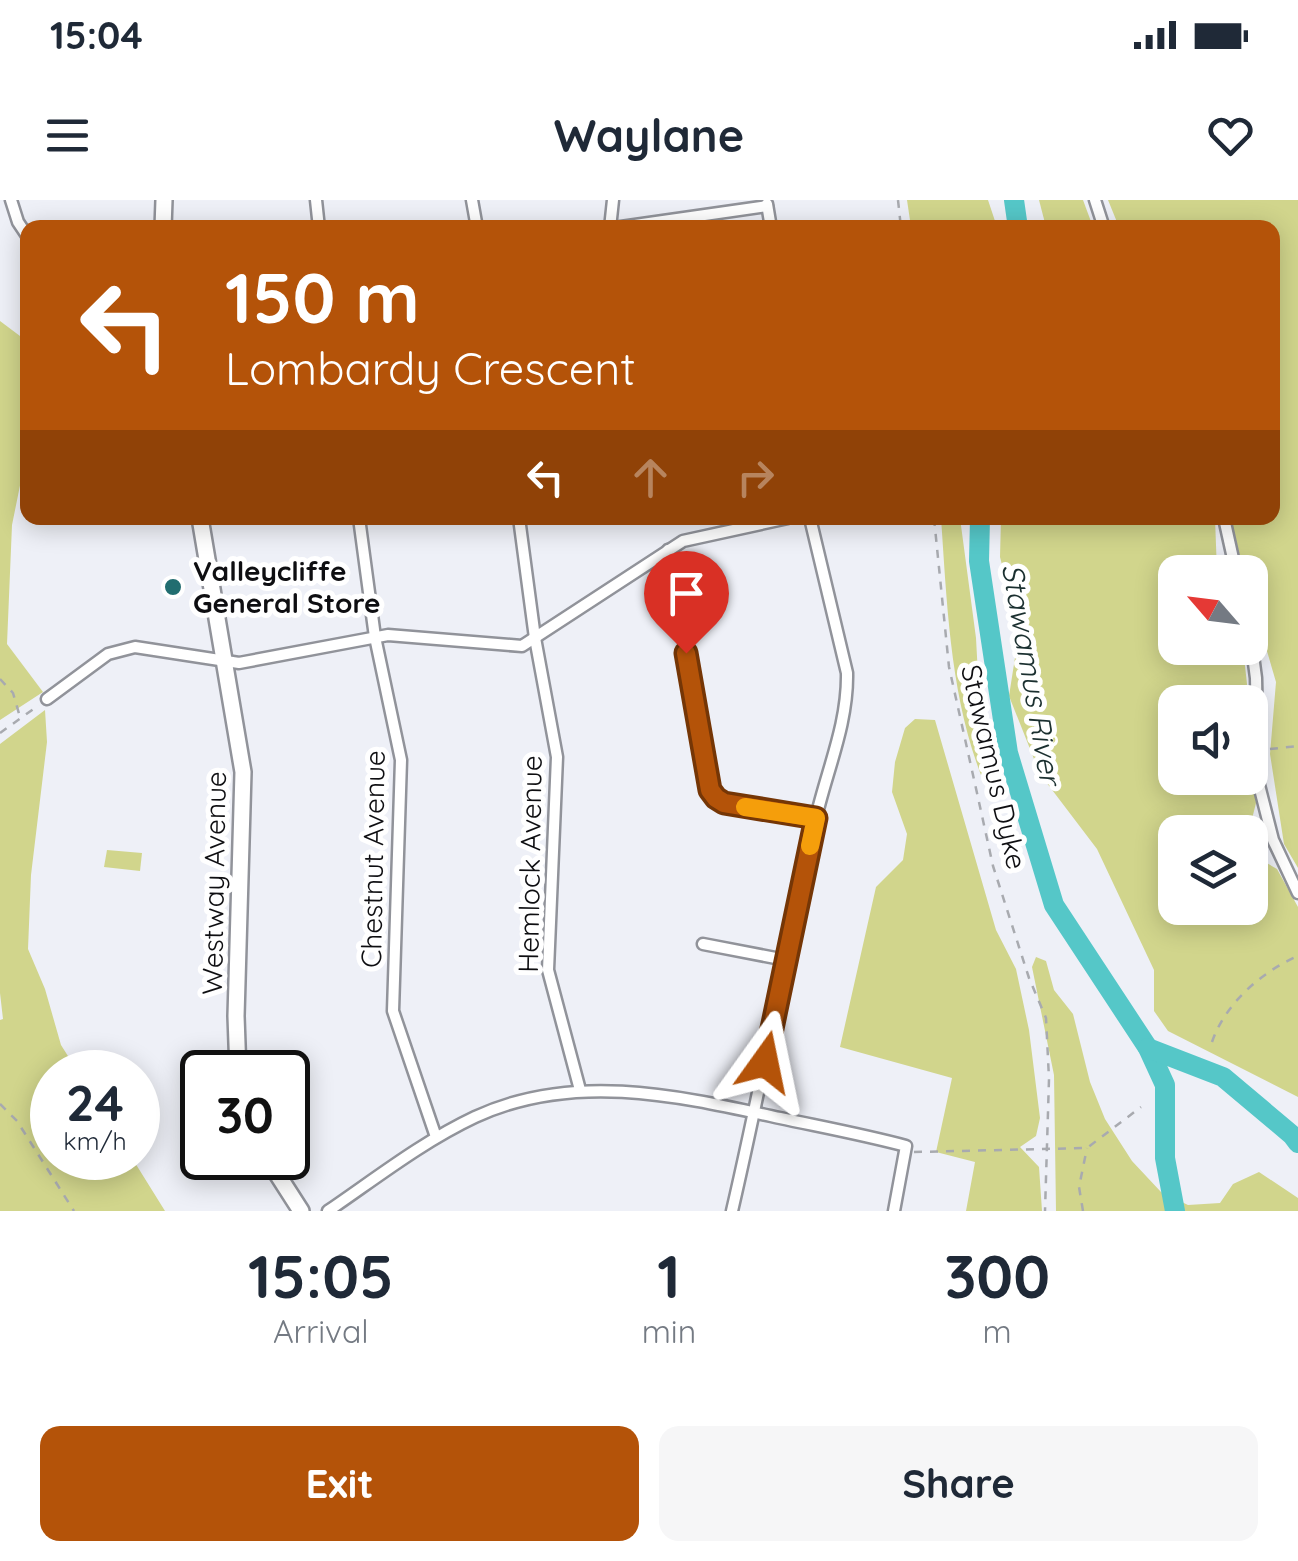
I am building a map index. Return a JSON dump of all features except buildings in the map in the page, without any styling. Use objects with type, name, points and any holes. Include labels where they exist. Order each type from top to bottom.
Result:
[{"type":"street","points":[[11,200],[20,225]]},
{"type":"street","points":[[662,220],[767,203]]},
{"type":"street","name":"Westway Avenue","points":[[201,525],[244,793],[237,1050]]},
{"type":"street","name":"Chestnut Avenue","points":[[360,525],[375,637],[401,760],[392,1012],[436,1138]]},
{"type":"street","name":"Hemlock Avenue","points":[[520,525],[557,757],[548,970],[580,1090]]},
{"type":"street","points":[[48,699],[108,654],[134,647],[238,663],[399,634],[522,646],[693,536],[751,525]]},
{"type":"street","points":[[732,1211],[816,818],[848,692],[847,673],[812,525]]},
{"type":"street","points":[[1226,525],[1232,555]]},
{"type":"street","points":[[668,550],[710,790],[724,803],[816,818]]},
{"type":"street","points":[[1261,795],[1273,840],[1298,893]]},
{"type":"street","points":[[703,944],[786,960]]},
{"type":"street","points":[[328,1211],[436,1138],[478,1116],[526,1099],[580,1090],[652,1092],[906,1146],[908,1152],[894,1211]]},
{"type":"street","points":[[282,1180],[302,1211]]},
{"type":"path","name":"Stawamus Dyke","points":[[935,525],[949,667],[981,811],[1029,978],[1046,1018],[1050,1078],[1045,1211]]},
{"type":"path","points":[[0,680],[13,694],[20,719]]},
{"type":"path","points":[[0,734],[48,699]]},
{"type":"path","points":[[1268,748],[1298,746]]},
{"type":"path","points":[[1212,1042],[1219,1021],[1243,992],[1298,956]]},
{"type":"path","points":[[0,1104],[18,1121],[74,1211]]},
{"type":"path","points":[[908,1152],[1087,1148],[1140,1107]]},
{"type":"path","points":[[1082,1211],[1079,1187],[1087,1148]]},
{"type":"green space","points":[[907,200],[988,200],[995,220],[910,220]]},
{"type":"green space","points":[[1039,200],[1083,200],[1090,220],[1044,220]]},
{"type":"green space","points":[[1108,200],[1298,200],[1298,868],[1284,844],[1270,754],[1276,682],[1268,655],[1268,555],[1240,555],[1232,525],[1280,525],[1280,220],[1116,220]]},
{"type":"green space","points":[[0,321],[20,336],[20,486],[12,525],[7,644],[43,692],[0,720]]},
{"type":"green space","points":[[941,525],[961,525],[979,694],[994,759],[993,778],[981,775],[963,713],[945,583]]},
{"type":"green space","points":[[1001,525],[1215,525],[1216,555],[1158,555],[1158,665],[1245,665],[1247,685],[1158,685],[1158,795],[1255,795],[1256,803],[1253,815],[1158,815],[1158,925],[1268,925],[1268,864],[1277,869],[1298,907],[1298,1097],[1168,1031],[1154,1011],[1154,970],[1097,849],[1040,774],[1009,696],[1019,632],[1000,557]]},
{"type":"green space","points":[[45,710],[47,742],[31,875],[28,949],[64,1050],[30,1050],[30,1180],[146,1180],[165,1211],[0,1211],[0,744]]},
{"type":"green space","points":[[915,719],[935,720],[996,930],[1016,969],[1029,1030],[1040,1118],[1036,1136],[1020,1147],[1039,1167],[1042,1211],[966,1211],[975,1162],[936,1152],[952,1078],[840,1047],[876,887],[903,860],[907,834],[892,792],[895,762],[905,728]]},
{"type":"green space","points":[[107,850],[142,853],[140,871],[104,867]]},
{"type":"green space","points":[[1036,957],[1046,961],[1054,990],[1073,1014],[1090,1082],[1105,1119],[1132,1161],[1161,1192],[1188,1205],[1220,1203],[1233,1184],[1259,1172],[1298,1198],[1298,1211],[1056,1211],[1054,1075],[1032,967]]},
{"type":"waterway","name":"Stawamus River","points":[[1014,200],[1017,220]]},
{"type":"waterway","name":"Stawamus River","points":[[980,525],[979,561],[1008,753],[1054,905],[1148,1048],[1165,1085],[1165,1158],[1175,1211]]},
{"type":"waterway","name":"Stawamus River","points":[[1148,1048],[1223,1077],[1298,1143]]},
{"type":"slow traffic","points":[[745,807],[816,818],[810,846]]},
{"type":"place","name":"Valleycliffe General Store","points":[[173,587]]},
{"type":"route","points":[[686,653],[710,790],[716,798],[724,803],[816,818],[765,1062]]}]
